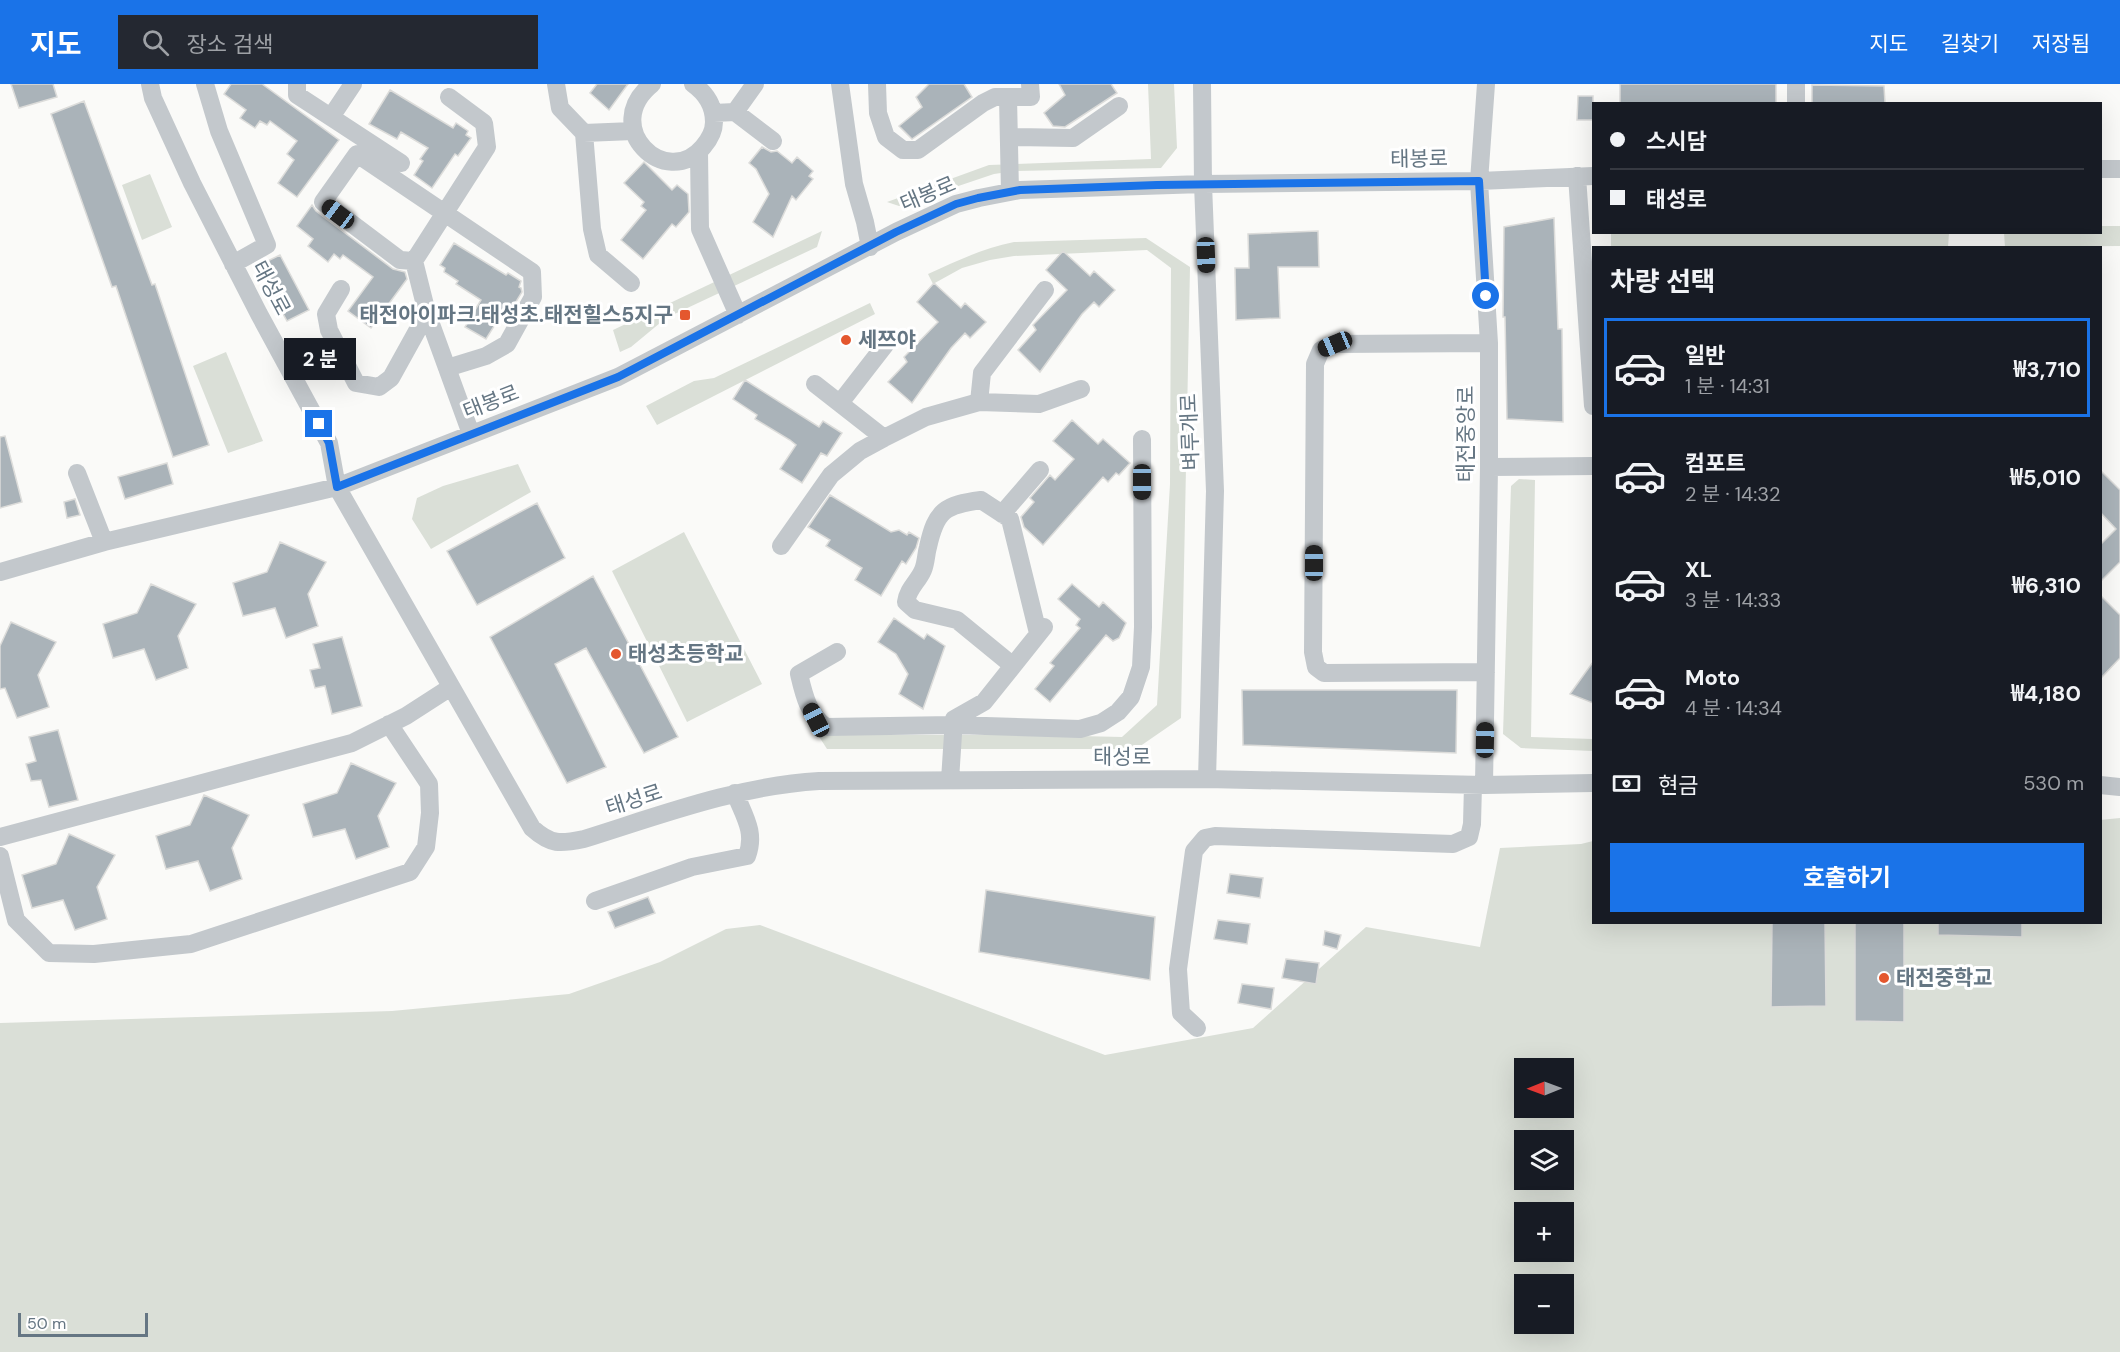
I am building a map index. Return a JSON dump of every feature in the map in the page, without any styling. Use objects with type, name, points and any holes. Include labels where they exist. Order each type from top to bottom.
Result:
[{"type":"street","name":"태성로","points":[[150,84],[153,98],[192,183],[329,443],[337,487],[532,828],[544,839],[562,844],[735,793],[784,783],[819,781],[1207,779],[1478,785],[1592,783]]},
{"type":"street","points":[[205,84],[219,131],[267,245],[233,264]]},
{"type":"street","points":[[297,84],[297,95],[331,117],[391,163],[444,213],[532,272],[533,297],[507,344],[486,356],[447,368]]},
{"type":"street","points":[[331,117],[353,84]]},
{"type":"street","points":[[556,84],[560,108],[584,133],[592,229],[598,255],[631,283]]},
{"type":"street","points":[[652,84],[635,102],[632,115],[633,131],[637,141],[647,152],[659,159],[673,162],[687,159],[699,152],[709,141],[714,127],[714,113],[709,100],[701,89],[693,84]]},
{"type":"street","points":[[735,112],[755,84]]},
{"type":"street","points":[[840,84],[854,184],[870,247]]},
{"type":"street","points":[[877,84],[878,112],[886,136],[903,150],[918,150],[983,103],[995,97],[1031,97],[1030,84]]},
{"type":"street","name":"벼루개로","points":[[1202,84],[1203,184],[1215,491],[1207,779]]},
{"type":"street","name":"태전중앙로","points":[[1197,1028],[1181,1013],[1178,969],[1194,851],[1205,838],[1215,836],[1453,844],[1469,837],[1478,785],[1486,672],[1489,343],[1479,181],[1486,84]]},
{"type":"street","points":[[1796,84],[1796,102]]},
{"type":"street","points":[[449,97],[484,123],[487,147],[414,261],[428,313],[471,434]]},
{"type":"street","points":[[1008,97],[1010,192]]},
{"type":"street","points":[[1009,137],[1074,138],[1119,106]]},
{"type":"street","points":[[714,113],[735,112],[773,141]]},
{"type":"street","points":[[584,133],[633,131]]},
{"type":"street","points":[[699,152],[700,229],[738,315]]},
{"type":"street","points":[[391,163],[357,154],[323,202],[400,260],[414,261]]},
{"type":"street","points":[[2102,169],[2120,169]]},
{"type":"street","points":[[1585,176],[1592,377]]},
{"type":"street","name":"태봉로","points":[[0,572],[104,542],[337,487],[618,377],[896,232],[956,204],[1020,190],[1203,184],[1479,181],[1585,176]]},
{"type":"street","points":[[341,289],[326,314],[329,330],[356,383],[379,387],[392,378],[428,313]]},
{"type":"street","points":[[979,402],[982,373],[1045,290]]},
{"type":"street","points":[[1486,672],[1324,673],[1316,668],[1313,652],[1315,364],[1321,350],[1335,344],[1489,343]]},
{"type":"street","points":[[840,403],[885,345]]},
{"type":"street","points":[[815,384],[884,438]]},
{"type":"street","points":[[781,546],[831,476],[860,451],[884,438],[926,417],[979,402],[1039,404],[1081,389]]},
{"type":"street","points":[[837,652],[799,674],[804,698],[816,720],[826,727],[953,725],[1080,729],[1101,723],[1118,712],[1131,697],[1141,667],[1143,627],[1142,440]]},
{"type":"street","points":[[1489,467],[1592,466]]},
{"type":"street","points":[[1002,514],[1040,470]]},
{"type":"street","points":[[77,473],[104,542]]},
{"type":"street","points":[[950,780],[954,719],[984,702],[1041,630],[1010,519],[981,500],[954,504],[940,515],[931,531],[923,570],[907,593],[906,602],[915,610],[957,620],[1012,665]]},
{"type":"street","points":[[0,837],[352,743],[406,716],[451,687]]},
{"type":"street","points":[[0,856],[16,920],[49,952],[60,953],[94,954],[190,944],[410,872],[426,847],[430,813],[429,784],[389,724]]},
{"type":"street","points":[[2102,785],[2120,787]]},
{"type":"street","points":[[596,901],[692,867],[747,856],[751,844],[751,831],[735,793]]},
{"type":"shaded area","points":[[1148,84],[1174,84],[1177,148],[1161,168],[1015,171],[994,174],[899,206],[887,202],[989,165],[1151,159]]},
{"type":"shaded area","points":[[150,174],[172,227],[142,240],[122,185]]},
{"type":"shaded area","points":[[2102,226],[2120,226],[2120,246],[2005,246],[2004,234],[2102,234]]},
{"type":"shaded area","points":[[822,231],[817,247],[666,318],[631,347],[620,352],[613,330]]},
{"type":"shaded area","points":[[1611,234],[1949,234],[1948,246],[1611,246]]},
{"type":"shaded area","points":[[1146,238],[1190,267],[1181,718],[1136,749],[827,749],[818,735],[1122,737],[1157,705],[1170,484],[1171,268],[1147,250],[1014,256],[962,268],[933,284],[928,274],[981,251],[1014,242]]},
{"type":"shaded area","points":[[870,303],[875,314],[657,425],[646,406],[694,381],[714,378]]},
{"type":"shaded area","points":[[226,352],[263,441],[228,453],[193,366]]},
{"type":"shaded area","points":[[518,464],[531,492],[431,549],[412,519],[417,498],[443,486]]},
{"type":"shaded area","points":[[1519,479],[1535,480],[1531,737],[1592,739],[1592,751],[1521,748],[1503,734],[1511,486]]},
{"type":"shaded area","points":[[684,532],[762,684],[687,722],[612,571]]},
{"type":"shaded area","points":[[2120,818],[2120,1352],[0,1352],[0,1023],[392,1011],[569,994],[660,962],[726,929],[760,925],[1105,1055],[1253,1028],[1366,927],[1480,947],[1500,848],[1581,844],[1592,841],[1592,924],[2102,924],[2102,820]]},
{"type":"building","points":[[11,84],[53,84],[57,97],[19,108]]},
{"type":"building","points":[[231,84],[262,84],[339,140],[297,197],[278,183],[294,160],[287,154],[297,141],[270,121],[267,125],[260,121],[255,128],[240,118],[246,110],[224,94]]},
{"type":"building","points":[[597,84],[628,84],[609,110],[590,93]]},
{"type":"building","points":[[929,84],[964,84],[972,97],[912,139],[899,126],[922,107],[916,97]]},
{"type":"building","points":[[1059,84],[1111,84],[1117,93],[1065,127],[1053,126],[1044,113],[1065,95]]},
{"type":"building","points":[[1620,84],[1776,84],[1776,102],[1620,102]]},
{"type":"building","points":[[1812,85],[1884,86],[1885,102],[1812,102]]},
{"type":"building","points":[[390,90],[453,128],[456,123],[468,131],[466,135],[471,138],[458,156],[455,154],[432,188],[414,175],[423,161],[420,159],[428,148],[401,132],[397,139],[369,124]]},
{"type":"building","points":[[1578,96],[1593,96],[1592,120],[1577,120]]},
{"type":"building","points":[[84,101],[152,285],[155,284],[209,445],[173,457],[116,286],[112,287],[51,114]]},
{"type":"building","points":[[762,147],[771,152],[777,151],[792,163],[797,157],[813,171],[809,176],[813,179],[796,200],[792,196],[773,237],[753,222],[769,194],[756,169],[749,163]]},
{"type":"building","points":[[644,162],[672,190],[677,185],[688,194],[689,212],[676,227],[672,224],[643,259],[621,240],[646,210],[641,206],[644,202],[624,183]]},
{"type":"building","points":[[312,205],[316,211],[393,269],[405,272],[407,279],[371,328],[348,311],[373,277],[343,255],[340,259],[334,254],[328,262],[308,246],[313,239],[297,226]]},
{"type":"building","points":[[1554,218],[1558,329],[1562,329],[1563,422],[1507,419],[1505,317],[1503,317],[1504,227]]},
{"type":"building","points":[[1318,231],[1319,267],[1278,267],[1280,318],[1236,320],[1235,268],[1249,268],[1248,234]]},
{"type":"building","points":[[454,243],[506,275],[508,273],[521,281],[519,287],[522,292],[511,310],[506,307],[486,339],[465,327],[481,300],[456,284],[458,281],[444,272],[445,268],[440,265]]},
{"type":"building","points":[[1063,251],[1090,276],[1094,271],[1115,290],[1099,307],[1094,302],[1082,314],[1040,372],[1018,350],[1036,330],[1033,325],[1067,290],[1046,270]]},
{"type":"building","points":[[280,255],[309,310],[287,321],[257,266]]},
{"type":"building","points":[[934,283],[961,308],[965,303],[986,322],[970,338],[965,333],[951,348],[912,403],[888,382],[907,362],[904,357],[938,322],[917,302]]},
{"type":"building","points":[[745,380],[819,427],[823,421],[842,433],[827,456],[821,453],[802,483],[780,469],[796,445],[755,419],[757,415],[733,399]]},
{"type":"building","points":[[1072,420],[1098,444],[1103,439],[1130,463],[1119,475],[1116,473],[1108,482],[1103,477],[1043,545],[1024,527],[1021,517],[1034,502],[1030,498],[1050,475],[1055,480],[1074,459],[1053,441]]},
{"type":"building","points":[[5,436],[22,502],[0,508],[0,437]]},
{"type":"building","points":[[167,463],[173,484],[125,499],[118,477]]},
{"type":"building","points":[[2102,472],[2120,490],[2120,562],[2102,580],[2102,543],[2116,529],[2102,514]]},
{"type":"building","points":[[830,495],[891,532],[899,530],[907,535],[909,532],[919,538],[906,564],[902,561],[881,596],[855,580],[862,568],[826,546],[830,540],[808,527]]},
{"type":"building","points":[[75,499],[80,515],[67,518],[64,502]]},
{"type":"building","points":[[537,503],[565,558],[477,605],[447,551]]},
{"type":"building","points":[[280,542],[326,562],[308,594],[318,626],[286,638],[275,608],[243,616],[233,583],[267,572]]},
{"type":"building","points":[[593,576],[678,737],[644,753],[586,648],[555,664],[606,767],[567,783],[490,637]]},
{"type":"building","points":[[151,584],[196,604],[178,636],[188,668],[156,680],[144,649],[113,658],[103,624],[137,613]]},
{"type":"building","points":[[1072,584],[1099,607],[1103,602],[1126,623],[1119,638],[1113,641],[1106,635],[1050,702],[1035,689],[1054,666],[1050,663],[1080,628],[1076,625],[1080,619],[1058,599]]},
{"type":"building","points":[[2102,597],[2120,615],[2120,658],[2102,677]]},
{"type":"building","points":[[894,618],[924,639],[927,634],[945,646],[923,709],[899,694],[908,674],[896,654],[878,642]]},
{"type":"building","points":[[11,622],[56,642],[38,675],[49,707],[17,718],[5,688],[0,689],[0,646]]},
{"type":"building","points":[[342,637],[362,706],[332,714],[325,686],[315,688],[310,670],[320,668],[313,644]]},
{"type":"building","points":[[1592,663],[1592,703],[1570,694]]},
{"type":"building","points":[[1242,690],[1457,690],[1456,753],[1243,745]]},
{"type":"building","points":[[58,730],[78,800],[49,807],[41,780],[31,781],[26,764],[36,761],[29,737]]},
{"type":"building","points":[[351,763],[396,783],[378,816],[389,847],[356,859],[345,829],[313,837],[303,804],[337,793]]},
{"type":"building","points":[[204,795],[249,815],[232,848],[242,879],[210,891],[198,861],[166,869],[156,836],[190,825]]},
{"type":"building","points":[[69,834],[115,855],[97,887],[107,919],[75,930],[63,900],[32,908],[22,875],[56,864]]},
{"type":"building","points":[[1230,874],[1263,878],[1260,898],[1227,893]]},
{"type":"building","points":[[986,890],[1155,917],[1150,980],[979,952]]},
{"type":"building","points":[[648,897],[655,913],[615,928],[608,912]]},
{"type":"building","points":[[1218,920],[1250,924],[1247,944],[1214,939]]},
{"type":"building","points":[[1772,924],[1825,924],[1826,1006],[1771,1007]]},
{"type":"building","points":[[1855,924],[1904,924],[1904,1022],[1855,1021]]},
{"type":"building","points":[[1938,924],[2022,924],[2022,937],[1938,935]]},
{"type":"building","points":[[1325,931],[1341,935],[1337,949],[1323,945]]},
{"type":"building","points":[[1286,959],[1319,963],[1316,984],[1282,978]]},
{"type":"building","points":[[1242,984],[1274,988],[1271,1009],[1238,1003]]},
{"type":"place","name":"태전아이파크.태성초.태전힐스5지구","points":[[685,315]]},
{"type":"place","name":"세쯔야","points":[[846,340]]},
{"type":"place","name":"태성초등학교","points":[[616,654]]},
{"type":"place","name":"태전중학교","points":[[1884,978]]},
{"type":"route","points":[[319,424],[329,443],[337,487],[618,377],[896,232],[956,204],[1020,190],[1203,184],[1479,181],[1486,296]]}]
